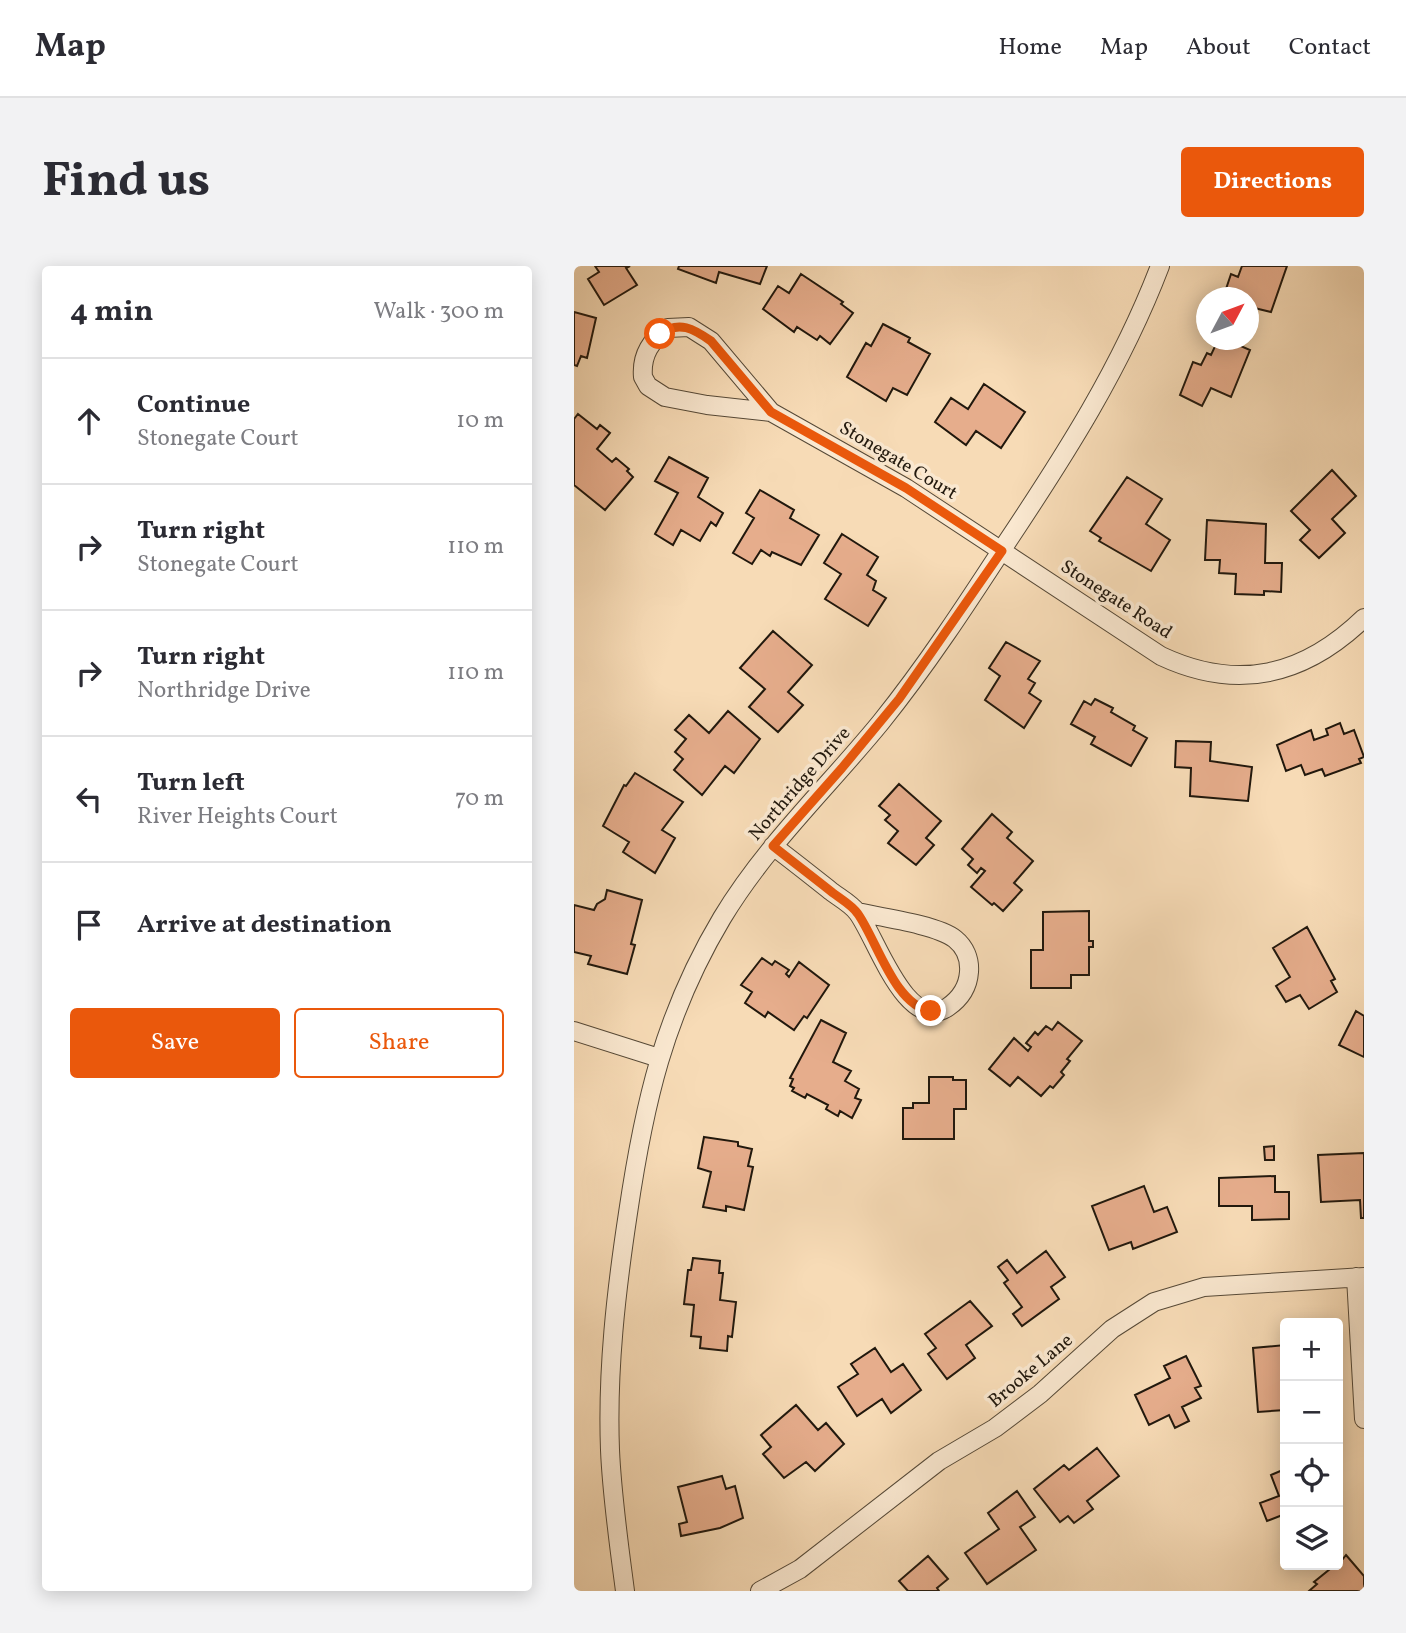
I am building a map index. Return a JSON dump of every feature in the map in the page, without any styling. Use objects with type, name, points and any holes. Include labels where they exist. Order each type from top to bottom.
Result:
[{"type":"street","name":"Northridge Drive","points":[[625,1591],[610,1452],[612,1343],[617,1290],[639,1135],[659,1058],[687,984],[708,943],[773,846],[899,699],[1002,551],[1071,446],[1107,383],[1160,266]]},
{"type":"street","name":"Stonegate Court","points":[[771,412],[665,397],[648,386],[643,377],[645,354],[668,328],[690,327],[711,341],[771,412],[906,488],[1002,551]]},
{"type":"street","name":"Stonegate Road","points":[[1002,551],[1161,656],[1213,673],[1268,673],[1294,666],[1331,646],[1364,618]]},
{"type":"street","points":[[773,846],[857,912],[889,971],[914,1004],[922,1010],[944,1010],[965,990],[969,964],[962,946],[953,937],[857,912]]},
{"type":"street","points":[[574,1031],[659,1058]]},
{"type":"street","points":[[1360,1277],[1364,1419]]},
{"type":"street","name":"Brooke Lane","points":[[761,1591],[800,1569],[939,1461],[995,1428],[1040,1394],[1112,1329],[1154,1302],[1204,1287],[1360,1277]]},
{"type":"building","points":[[595,266],[630,266],[626,268],[637,285],[604,305],[588,279],[599,272]]},
{"type":"building","points":[[679,266],[767,266],[760,284],[719,272],[716,283],[678,269]]},
{"type":"building","points":[[1242,266],[1287,266],[1271,312],[1259,309],[1259,287],[1227,287],[1231,274],[1238,277]]},
{"type":"building","points":[[801,274],[843,302],[841,304],[853,313],[830,344],[820,336],[817,340],[797,327],[794,332],[763,309],[778,286],[789,293]]},
{"type":"building","points":[[574,312],[596,318],[587,358],[581,356],[577,366],[574,365]]},
{"type":"building","points":[[883,324],[910,338],[908,342],[930,354],[907,395],[893,388],[886,401],[847,377],[866,343],[871,346]]},
{"type":"building","points":[[1213,350],[1250,350],[1231,397],[1211,388],[1202,406],[1180,395],[1193,362],[1201,365],[1207,353],[1211,355]]},
{"type":"building","points":[[984,384],[1025,412],[1001,448],[976,431],[966,445],[935,422],[951,398],[968,409]]},
{"type":"building","points":[[578,414],[597,429],[600,425],[610,433],[597,449],[612,462],[616,458],[629,469],[627,471],[633,477],[605,510],[574,485],[574,419]]},
{"type":"building","points":[[669,457],[708,478],[698,497],[723,513],[716,526],[711,522],[700,541],[681,530],[673,545],[655,534],[678,493],[655,481]]},
{"type":"building","points":[[1332,470],[1356,496],[1332,519],[1345,533],[1319,558],[1300,540],[1310,530],[1291,511]]},
{"type":"building","points":[[1127,477],[1162,499],[1146,524],[1170,540],[1151,571],[1099,541],[1101,538],[1090,531]]},
{"type":"building","points":[[760,490],[794,510],[790,518],[819,535],[801,565],[772,552],[770,556],[761,550],[752,564],[733,553],[754,518],[746,513]]},
{"type":"building","points":[[1207,520],[1266,524],[1265,563],[1282,563],[1281,592],[1264,591],[1264,595],[1235,594],[1236,574],[1219,573],[1220,560],[1205,560]]},
{"type":"building","points":[[842,534],[878,557],[867,575],[876,581],[873,590],[886,598],[868,626],[825,599],[841,574],[824,563]]},
{"type":"building","points":[[773,631],[812,665],[788,692],[803,705],[778,732],[749,707],[765,689],[740,668]]},
{"type":"building","points":[[1006,642],[1040,661],[1028,679],[1035,683],[1029,693],[1041,701],[1024,728],[985,700],[1000,676],[989,668]]},
{"type":"building","points":[[1095,699],[1113,708],[1111,712],[1135,726],[1133,730],[1147,738],[1131,766],[1091,744],[1095,737],[1071,724],[1084,701],[1091,705]]},
{"type":"building","points":[[728,711],[760,739],[734,773],[725,766],[702,795],[674,770],[683,759],[675,752],[686,739],[675,730],[689,715],[709,733]]},
{"type":"building","points":[[1340,723],[1344,734],[1354,730],[1364,757],[1359,759],[1361,763],[1325,776],[1322,769],[1305,775],[1301,765],[1286,771],[1277,745],[1311,730],[1314,740],[1328,735],[1326,729]]},
{"type":"building","points":[[1176,741],[1211,742],[1210,761],[1252,767],[1248,801],[1190,796],[1191,768],[1175,767]]},
{"type":"building","points":[[635,773],[683,802],[662,830],[675,838],[655,873],[623,852],[629,842],[603,826],[624,785],[626,786]]},
{"type":"building","points":[[899,784],[941,821],[926,838],[934,845],[916,865],[888,843],[898,831],[885,820],[890,815],[879,806]]},
{"type":"building","points":[[992,814],[1012,832],[1007,838],[1033,861],[1014,883],[1022,890],[1003,911],[971,887],[985,871],[981,868],[977,873],[968,865],[973,859],[962,849]]},
{"type":"building","points":[[607,890],[642,900],[627,974],[588,964],[591,956],[574,952],[574,905],[594,910],[597,904],[605,899]]},
{"type":"building","points":[[1089,911],[1089,941],[1093,941],[1093,947],[1089,947],[1089,975],[1071,975],[1071,988],[1031,988],[1031,950],[1043,950],[1043,912]]},
{"type":"building","points":[[1307,927],[1335,979],[1331,981],[1337,992],[1309,1009],[1300,995],[1286,1002],[1276,986],[1290,977],[1273,948]]},
{"type":"building","points":[[762,958],[772,965],[775,961],[789,970],[786,974],[789,977],[799,962],[829,985],[807,1018],[804,1016],[794,1030],[768,1012],[765,1017],[745,1003],[752,992],[741,985]]},
{"type":"building","points":[[1356,1011],[1364,1016],[1364,1057],[1339,1045]]},
{"type":"building","points":[[821,1020],[846,1033],[833,1062],[851,1071],[845,1081],[859,1089],[855,1098],[861,1100],[852,1118],[840,1111],[838,1116],[826,1109],[828,1105],[807,1094],[805,1098],[792,1091],[794,1088],[790,1086],[793,1079],[790,1078]]},
{"type":"building","points":[[1058,1022],[1082,1041],[1067,1059],[1070,1061],[1061,1072],[1064,1075],[1053,1088],[1050,1086],[1041,1096],[1018,1077],[1010,1086],[989,1069],[1014,1038],[1028,1051],[1031,1047],[1026,1043],[1035,1032],[1038,1035],[1046,1026],[1052,1030]]},
{"type":"building","points":[[929,1077],[966,1080],[966,1109],[954,1109],[954,1139],[903,1139],[903,1108],[913,1108],[913,1103],[929,1103]]},
{"type":"building","points":[[704,1137],[738,1142],[738,1146],[752,1149],[748,1166],[753,1167],[744,1210],[726,1206],[726,1211],[703,1207],[711,1172],[698,1168]]},
{"type":"building","points":[[1274,1146],[1274,1160],[1265,1160],[1264,1147]]},
{"type":"building","points":[[1364,1153],[1364,1218],[1361,1218],[1360,1200],[1321,1202],[1318,1155]]},
{"type":"building","points":[[1275,1176],[1275,1192],[1289,1192],[1289,1219],[1252,1220],[1252,1206],[1219,1206],[1219,1178]]},
{"type":"building","points":[[1144,1186],[1154,1212],[1167,1207],[1177,1232],[1133,1249],[1131,1242],[1109,1250],[1092,1206]]},
{"type":"building","points":[[1046,1251],[1065,1277],[1051,1287],[1059,1299],[1022,1326],[1013,1314],[1022,1307],[1004,1283],[1008,1280],[998,1267],[1007,1260],[1017,1273]]},
{"type":"building","points":[[693,1258],[720,1261],[719,1273],[723,1273],[720,1300],[736,1302],[732,1337],[728,1336],[727,1351],[700,1348],[701,1337],[691,1336],[694,1305],[684,1304],[688,1270],[691,1270]]},
{"type":"building","points":[[970,1301],[992,1326],[966,1345],[975,1358],[947,1379],[928,1354],[936,1348],[925,1334]]},
{"type":"building","points":[[1280,1345],[1280,1410],[1258,1412],[1253,1348]]},
{"type":"building","points":[[875,1348],[891,1372],[903,1364],[921,1390],[891,1413],[882,1399],[857,1416],[838,1387],[858,1374],[851,1364]]},
{"type":"building","points":[[1186,1356],[1201,1386],[1195,1388],[1201,1398],[1182,1407],[1189,1421],[1175,1428],[1169,1415],[1149,1425],[1135,1395],[1170,1378],[1164,1366]]},
{"type":"building","points":[[796,1405],[818,1430],[826,1423],[844,1444],[815,1471],[806,1462],[784,1478],[763,1454],[771,1447],[761,1435]]},
{"type":"building","points":[[1097,1448],[1119,1476],[1087,1501],[1093,1509],[1074,1523],[1068,1516],[1060,1522],[1034,1489],[1064,1465],[1069,1470]]},
{"type":"building","points":[[1280,1471],[1280,1516],[1267,1521],[1260,1503],[1279,1496],[1271,1475]]},
{"type":"building","points":[[722,1476],[726,1489],[735,1486],[743,1518],[720,1528],[681,1536],[679,1524],[687,1522],[678,1487]]},
{"type":"building","points":[[1017,1491],[1035,1517],[1020,1527],[1036,1550],[987,1584],[965,1553],[999,1529],[988,1513]]},
{"type":"building","points":[[1346,1555],[1364,1576],[1364,1591],[1309,1591],[1317,1584],[1314,1582],[1329,1570],[1343,1570],[1343,1559]]},
{"type":"building","points":[[928,1556],[948,1579],[937,1588],[939,1591],[908,1591],[899,1581]]},
{"type":"route","points":[[660,334],[668,328],[679,326],[690,327],[699,332],[711,341],[771,412],[906,488],[1002,551],[899,699],[773,846],[857,912],[901,988],[914,1004],[922,1010],[931,1011]]}]
